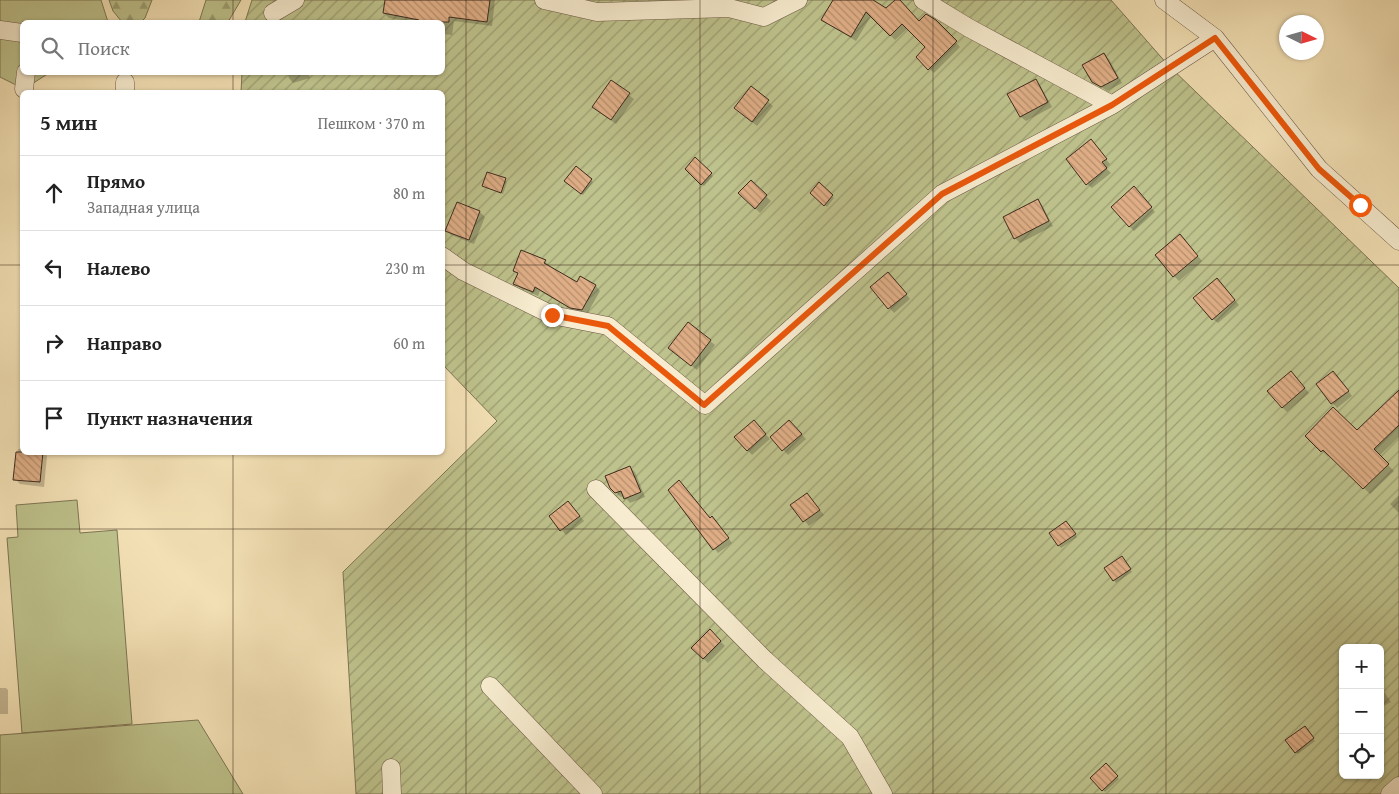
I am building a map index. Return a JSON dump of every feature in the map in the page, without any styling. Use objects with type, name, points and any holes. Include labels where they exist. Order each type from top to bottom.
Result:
[{"type":"street","points":[[274,13],[295,0]]},
{"type":"street","points":[[544,0],[597,12],[730,8],[764,17],[798,0]]},
{"type":"street","points":[[923,0],[969,28],[1112,105]]},
{"type":"street","points":[[1164,0],[1215,38],[1319,169],[1399,241]]},
{"type":"street","points":[[0,30],[20,33]]},
{"type":"street","points":[[445,258],[463,270],[552,315],[608,326],[704,405],[942,194],[1112,105],[1215,38]]},
{"type":"street","points":[[596,489],[765,660],[850,737],[884,794]]},
{"type":"street","points":[[490,686],[593,794]]},
{"type":"street","points":[[391,768],[392,794]]},
{"type":"street","points":[[1390,794],[1399,786]]},
{"type":"green space","points":[[0,0],[101,0],[107,20],[20,20],[20,75],[46,75],[24,89],[0,77]]},
{"type":"green space","points":[[109,0],[152,0],[143,20],[120,20],[113,11]]},
{"type":"green space","points":[[206,0],[241,0],[229,20],[200,20]]},
{"type":"green space","points":[[252,0],[1111,0],[1168,65],[1399,288],[1399,794],[356,794],[343,572],[497,421],[445,367],[445,90],[241,90],[242,75],[445,75],[445,20],[246,20]]},
{"type":"green space","points":[[77,500],[80,533],[117,530],[132,724],[22,733],[7,538],[18,537],[16,505]]},
{"type":"green space","points":[[198,720],[243,794],[0,794],[0,735]]},
{"type":"building","points":[[385,0],[490,0],[487,22],[449,17],[449,22],[445,22],[445,20],[419,20],[383,13]]},
{"type":"building","points":[[833,0],[873,0],[886,8],[895,0],[900,0],[919,21],[926,14],[936,20],[957,41],[928,70],[916,57],[925,47],[902,24],[890,36],[866,12],[851,37],[821,20]]},
{"type":"building","points":[[1104,53],[1118,78],[1101,87],[1092,82],[1082,65]]},
{"type":"building","points":[[1036,79],[1048,102],[1020,117],[1007,94]]},
{"type":"building","points":[[611,80],[630,93],[611,120],[592,107]]},
{"type":"building","points":[[751,86],[769,100],[752,122],[734,108]]},
{"type":"building","points":[[1091,139],[1107,159],[1102,162],[1107,168],[1086,185],[1066,159]]},
{"type":"building","points":[[695,157],[712,173],[701,185],[685,169]]},
{"type":"building","points":[[576,166],[592,179],[581,194],[564,181]]},
{"type":"building","points":[[487,172],[506,178],[501,193],[482,186]]},
{"type":"building","points":[[751,180],[767,195],[755,209],[738,193]]},
{"type":"building","points":[[819,182],[833,195],[824,206],[810,193]]},
{"type":"building","points":[[1134,186],[1152,207],[1129,227],[1111,207]]},
{"type":"building","points":[[1038,199],[1049,221],[1014,239],[1003,217]]},
{"type":"building","points":[[457,202],[480,211],[469,240],[445,231]]},
{"type":"building","points":[[1180,234],[1198,256],[1173,277],[1155,255]]},
{"type":"building","points":[[521,250],[546,260],[544,263],[577,282],[580,276],[596,285],[582,310],[570,308],[535,287],[533,292],[513,284],[518,273],[513,271]]},
{"type":"building","points":[[888,272],[907,294],[888,309],[870,287]]},
{"type":"building","points":[[1217,278],[1235,300],[1212,320],[1193,298]]},
{"type":"building","points":[[688,322],[711,340],[691,366],[668,348]]},
{"type":"building","points":[[1291,371],[1305,388],[1282,408],[1267,391]]},
{"type":"building","points":[[1333,371],[1349,391],[1331,404],[1316,384]]},
{"type":"building","points":[[1399,390],[1399,425],[1374,449],[1389,464],[1363,489],[1323,450],[1321,452],[1305,436],[1333,407],[1357,430]]},
{"type":"building","points":[[754,420],[766,434],[747,451],[734,437]]},
{"type":"building","points":[[789,420],[802,434],[782,451],[770,437]]},
{"type":"building","points":[[16,452],[20,452],[20,455],[43,455],[40,482],[13,480]]},
{"type":"building","points":[[630,466],[641,492],[624,499],[621,491],[615,493],[610,488],[605,476]]},
{"type":"building","points":[[679,480],[729,538],[713,550],[668,490]]},
{"type":"building","points":[[807,493],[820,510],[803,522],[790,505]]},
{"type":"building","points":[[568,501],[580,516],[560,531],[549,516]]},
{"type":"building","points":[[1066,521],[1076,534],[1058,546],[1049,533]]},
{"type":"building","points":[[1122,556],[1131,569],[1113,581],[1104,568]]},
{"type":"building","points":[[710,629],[721,641],[703,659],[691,648]]},
{"type":"building","points":[[1305,726],[1314,738],[1295,753],[1285,740]]},
{"type":"building","points":[[1106,763],[1118,776],[1102,791],[1090,778]]},
{"type":"route","points":[[552,315],[608,326],[704,405],[942,194],[1112,105],[1215,38],[1319,169],[1360,205]]}]
